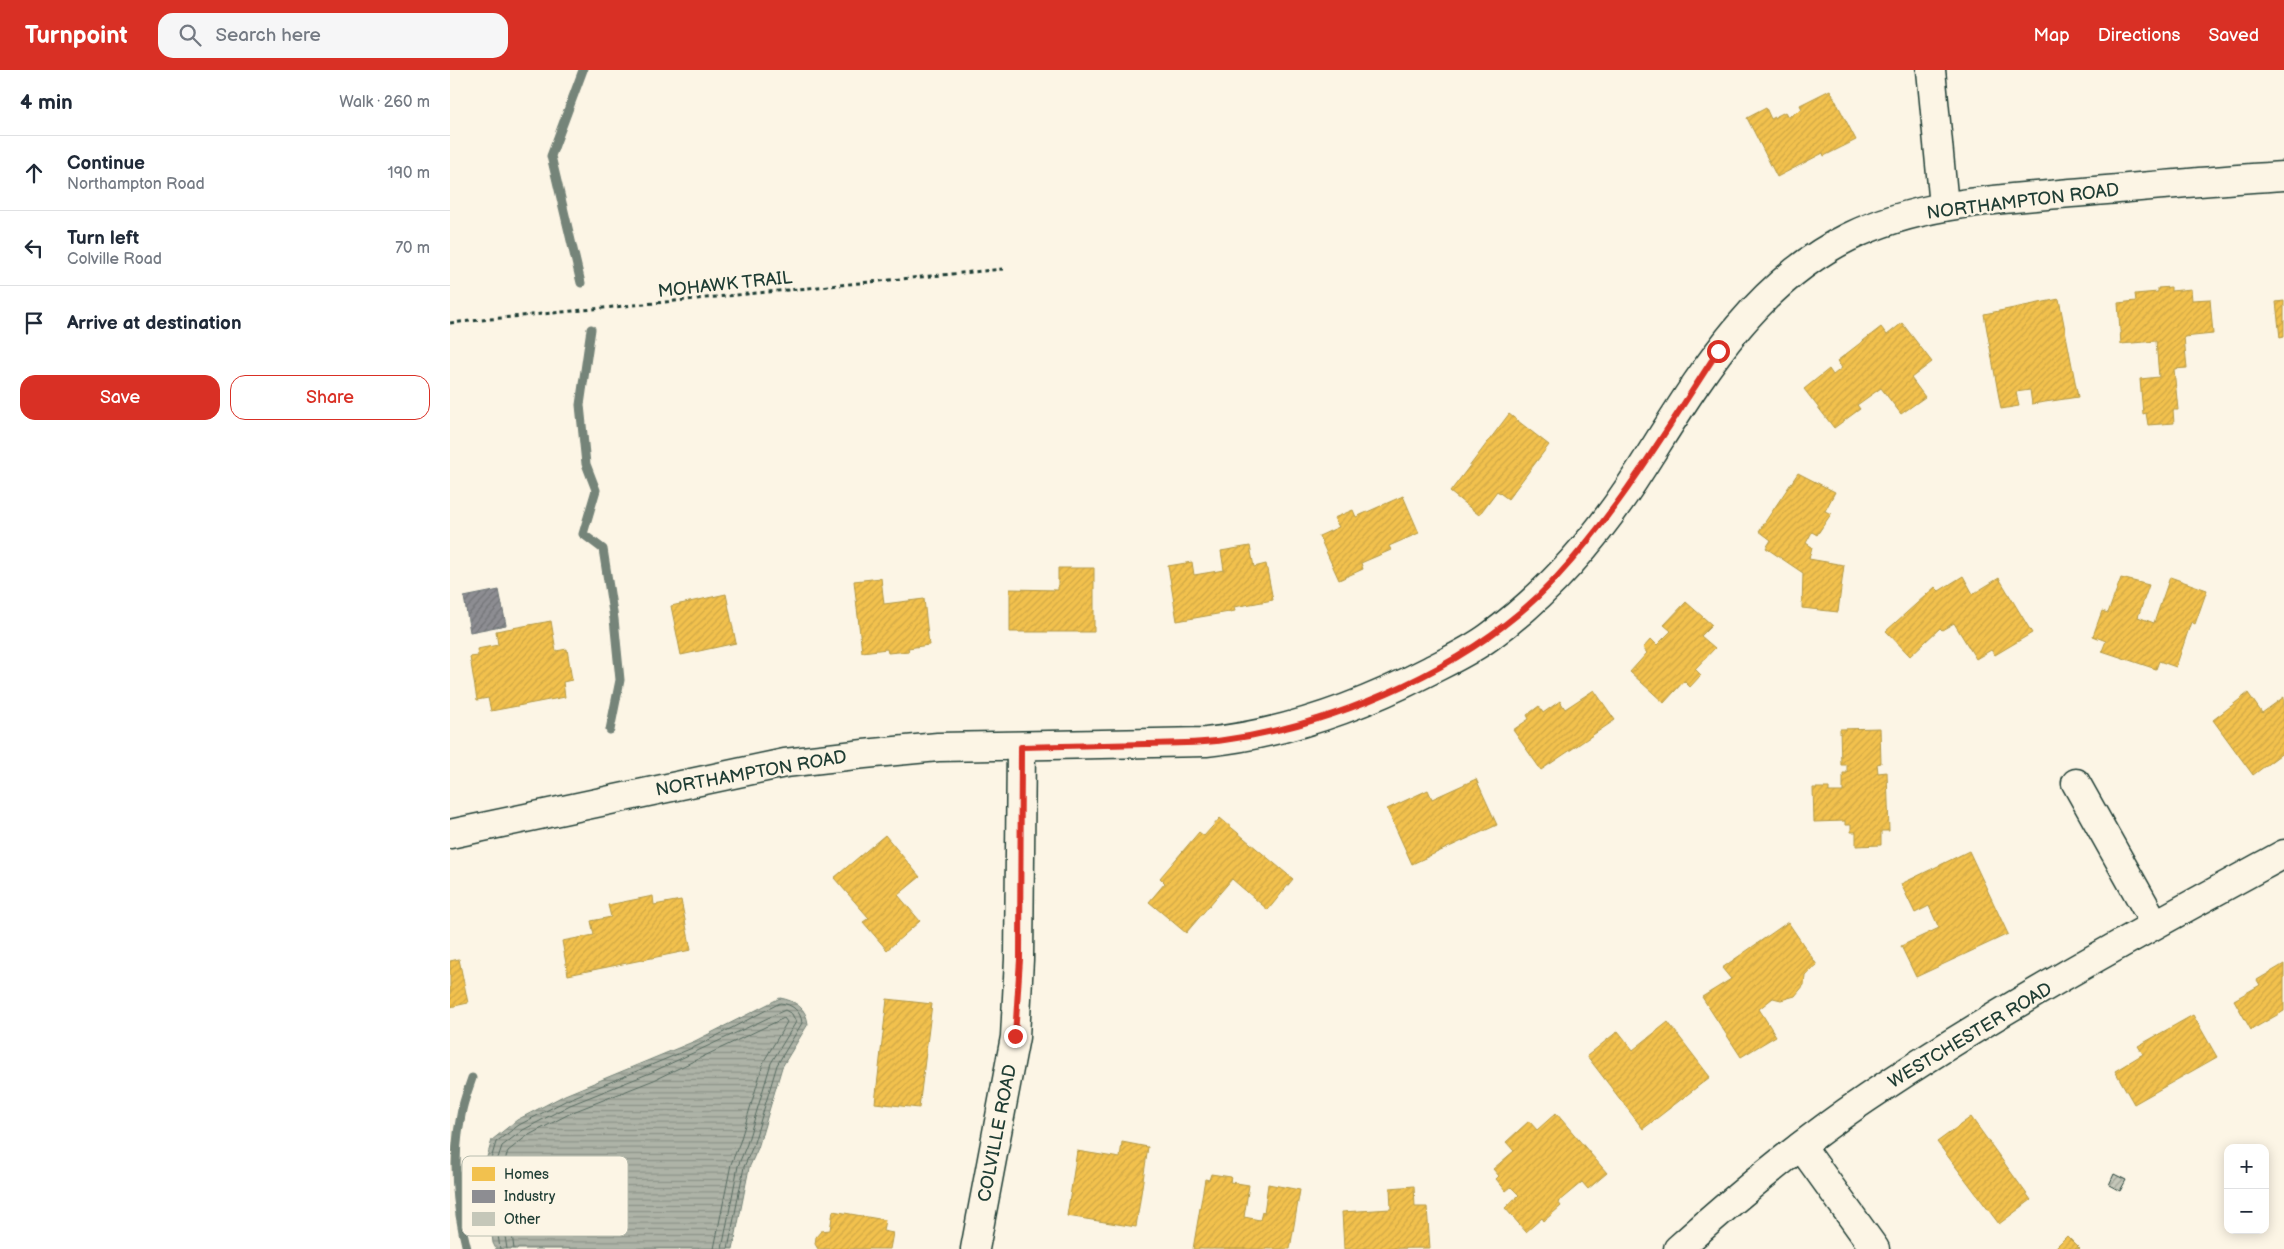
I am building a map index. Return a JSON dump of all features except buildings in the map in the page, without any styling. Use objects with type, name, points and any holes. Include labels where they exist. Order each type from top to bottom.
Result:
[{"type":"street","points":[[1931,70],[1944,206]]},
{"type":"street","name":"NORTHAMPTON ROAD","points":[[450,834],[785,763],[938,748],[1206,742],[1272,730],[1320,718],[1384,694],[1464,653],[1512,619],[1554,580],[1588,541],[1626,491],[1718,351],[1749,313],[1784,279],[1820,253],[1850,237],[1888,221],[1944,206],[2284,176]]},
{"type":"street","name":"COLVILLE ROAD","points":[[975,1249],[1015,1036],[1020,950],[1021,747]]},
{"type":"street","points":[[2076,783],[2155,924]]},
{"type":"street","name":"WESTCHESTER ROAD","points":[[1678,1249],[1755,1182],[1866,1099],[1958,1040],[2155,924],[2284,854]]},
{"type":"street","points":[[1802,1146],[1876,1249]]},
{"type":"path","name":"MOHAWK TRAIL","points":[[450,323],[1003,269]]},
{"type":"water","points":[[780,998],[795,1003],[807,1018],[808,1024],[782,1067],[758,1148],[749,1168],[733,1249],[496,1249],[492,1236],[628,1236],[628,1156],[487,1156],[492,1140],[517,1120],[565,1095],[695,1041]]},
{"type":"waterway","points":[[581,283],[551,156],[583,70]]},
{"type":"waterway","points":[[591,329],[580,405],[586,464],[596,490],[583,534],[603,549],[614,619],[620,680],[610,730]]},
{"type":"waterway","points":[[462,1227],[456,1182],[458,1131],[472,1078]]},
{"type":"waterway","points":[[464,1236],[467,1249]]},
{"type":"route","points":[[1015,1036],[1020,959],[1021,747],[1225,740],[1320,718],[1384,694],[1464,653],[1512,619],[1554,580],[1588,541],[1626,491],[1718,351]]}]
